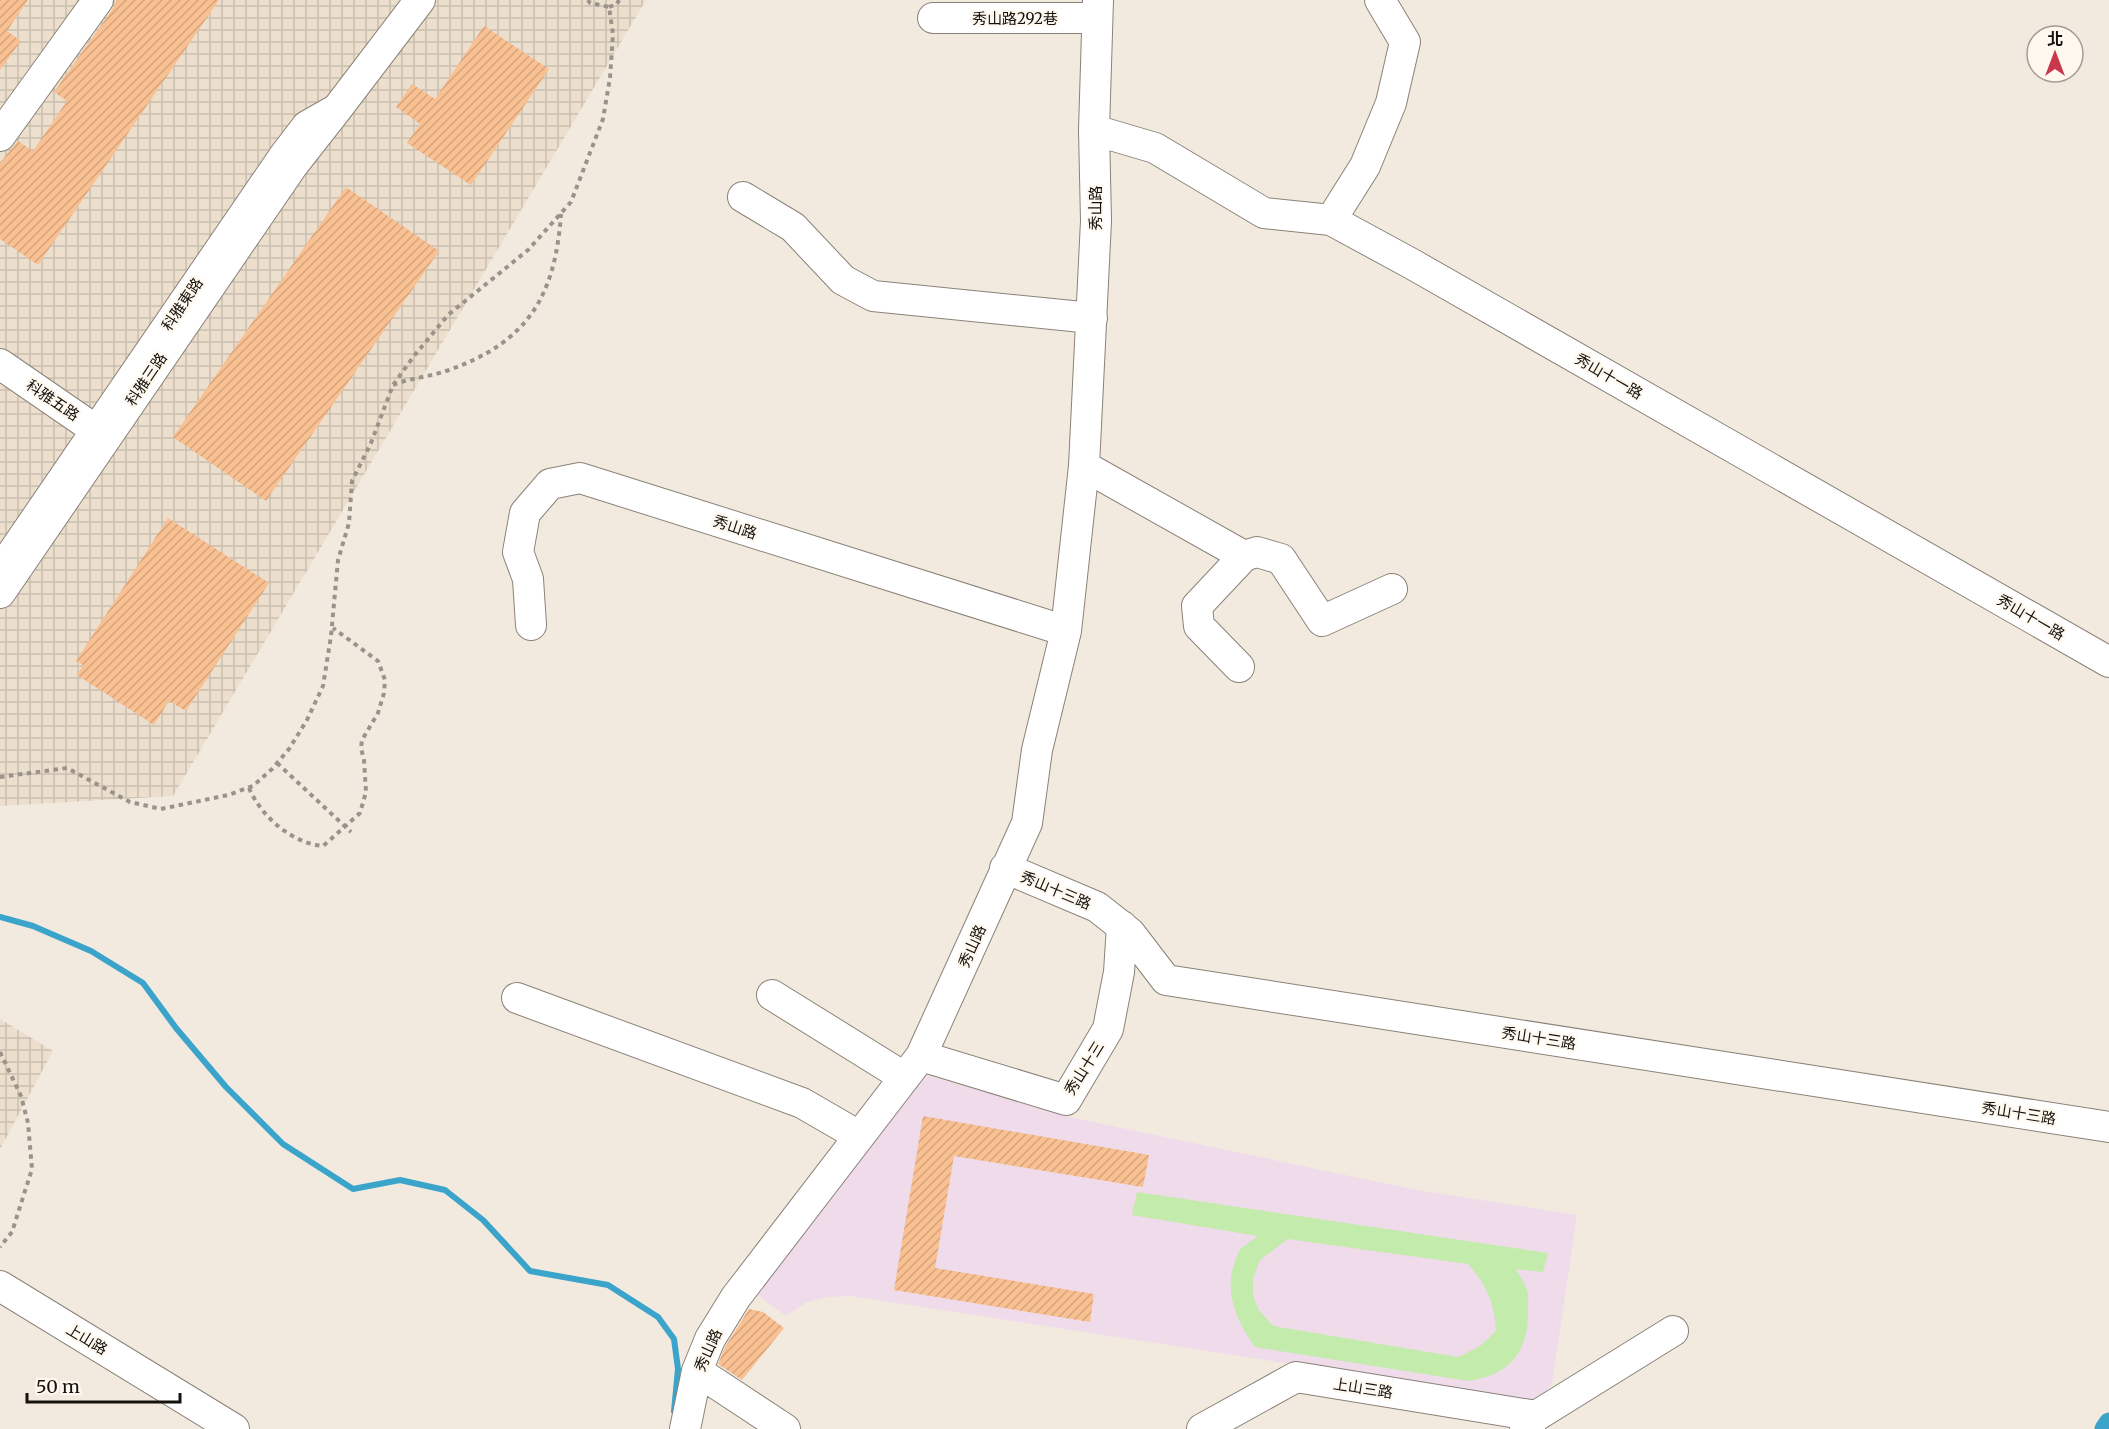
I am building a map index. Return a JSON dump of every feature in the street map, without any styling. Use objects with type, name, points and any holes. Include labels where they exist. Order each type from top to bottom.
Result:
[{"type":"street","points":[[0,136],[98,0]]},
{"type":"street","points":[[337,110],[420,0]]},
{"type":"street","points":[[1331,220],[1365,166],[1391,103],[1405,42],[1380,0]]},
{"type":"street","name":"秀山路292巷","points":[[933,18],[1098,9]]},
{"type":"street","name":"秀山路","points":[[686,1429],[697,1371],[710,1339],[735,1300],[858,1136],[913,1067],[1028,823],[1036,750],[1066,631],[1084,466],[1096,221],[1094,130],[1098,9]]},
{"type":"street","name":"科雅三路","points":[[0,593],[101,433],[292,165],[337,110]]},
{"type":"street","name":"科雅東路","points":[[0,571],[101,433],[284,156],[308,126],[337,110]]},
{"type":"street","name":"秀山十一路","points":[[1094,130],[1155,148],[1264,213],[1331,220],[2109,662]]},
{"type":"street","points":[[743,197],[793,227],[843,280],[873,296],[1092,318]]},
{"type":"street","name":"科雅五路","points":[[0,364],[101,433]]},
{"type":"street","points":[[1084,466],[1244,556]]},
{"type":"street","name":"秀山路","points":[[531,625],[528,579],[518,552],[525,513],[550,484],[580,478],[1066,631]]},
{"type":"street","points":[[1239,667],[1199,626],[1197,606],[1244,556],[1257,552],[1281,559],[1322,621],[1392,589]]},
{"type":"street","name":"秀山十三路","points":[[1005,868],[1097,907],[1130,933],[1166,980],[2109,1127]]},
{"type":"street","name":"秀山十三","points":[[913,1067],[1066,1100],[1108,1029],[1119,972],[1122,926]]},
{"type":"street","points":[[772,995],[913,1067]]},
{"type":"street","points":[[518,998],[802,1103],[858,1136]]},
{"type":"street","name":"上山路","points":[[0,1286],[234,1429]]},
{"type":"street","name":"上山三路","points":[[1202,1429],[1296,1377],[1530,1423],[1673,1331]]},
{"type":"street","points":[[697,1371],[785,1429]]},
{"type":"path","points":[[588,0],[590,3],[609,7],[617,4],[619,0]]},
{"type":"path","points":[[0,777],[67,768],[130,802],[161,808],[228,795],[249,788],[277,763],[308,720],[323,686],[332,628],[338,560],[349,523],[352,481],[393,386],[448,315],[528,250],[571,202],[603,119],[610,78],[613,34],[609,7]]},
{"type":"path","points":[[393,386],[404,381],[448,371],[500,345],[520,329],[542,300],[549,282],[557,256],[561,213]]},
{"type":"path","points":[[249,788],[253,798],[279,827],[292,836],[315,845],[323,846],[360,813],[366,792],[362,740],[378,713],[385,680],[378,661],[332,628]]},
{"type":"path","points":[[277,763],[351,832]]},
{"type":"path","points":[[0,1052],[21,1096],[28,1123],[32,1169],[12,1232],[0,1247]]},
{"type":"shaded area","points":[[0,0],[646,0],[173,796],[0,806]]},
{"type":"shaded area","points":[[0,1019],[53,1051],[0,1149]]},
{"type":"shaded area","points":[[926,1075],[1069,1117],[1417,1190],[1577,1215],[1552,1384],[1537,1402],[851,1296],[828,1297],[807,1302],[786,1316],[756,1294]]},
{"type":"green space","points":[[1137,1192],[1548,1253],[1543,1272],[1516,1269],[1528,1293],[1527,1327],[1520,1351],[1505,1368],[1494,1374],[1468,1381],[1255,1347],[1234,1308],[1231,1275],[1238,1252],[1258,1236],[1132,1215]],"holes":[[[1288,1239],[1468,1264],[1480,1279],[1488,1295],[1494,1312],[1496,1331],[1480,1346],[1458,1357],[1273,1326],[1258,1309],[1253,1294],[1253,1278],[1260,1260]]]},
{"type":"building","points":[[0,0],[28,0],[7,31],[21,41],[0,70]]},
{"type":"building","points":[[117,0],[219,0],[38,265],[0,239],[0,163],[18,141],[33,151],[67,101],[54,92]]},
{"type":"building","points":[[484,26],[549,69],[471,185],[407,143],[420,124],[396,107],[412,84],[435,99]]},
{"type":"building","points":[[346,187],[439,251],[266,501],[173,437]]},
{"type":"building","points":[[168,518],[269,583],[186,711],[169,701],[154,725],[77,675],[83,665],[76,661]]},
{"type":"building","points":[[923,1116],[1149,1155],[1143,1187],[954,1156],[935,1268],[1094,1294],[1090,1322],[894,1290]]},
{"type":"building","points":[[749,1309],[763,1312],[784,1328],[742,1380],[718,1364],[725,1347]]},
{"type":"waterway","points":[[0,917],[33,926],[91,951],[143,983],[176,1028],[226,1087],[283,1144],[353,1189],[400,1180],[445,1190],[483,1220],[530,1271],[608,1285],[658,1317],[674,1339],[678,1369],[674,1411]]},
{"type":"waterway","points":[[2105,1429],[2109,1423]]}]
